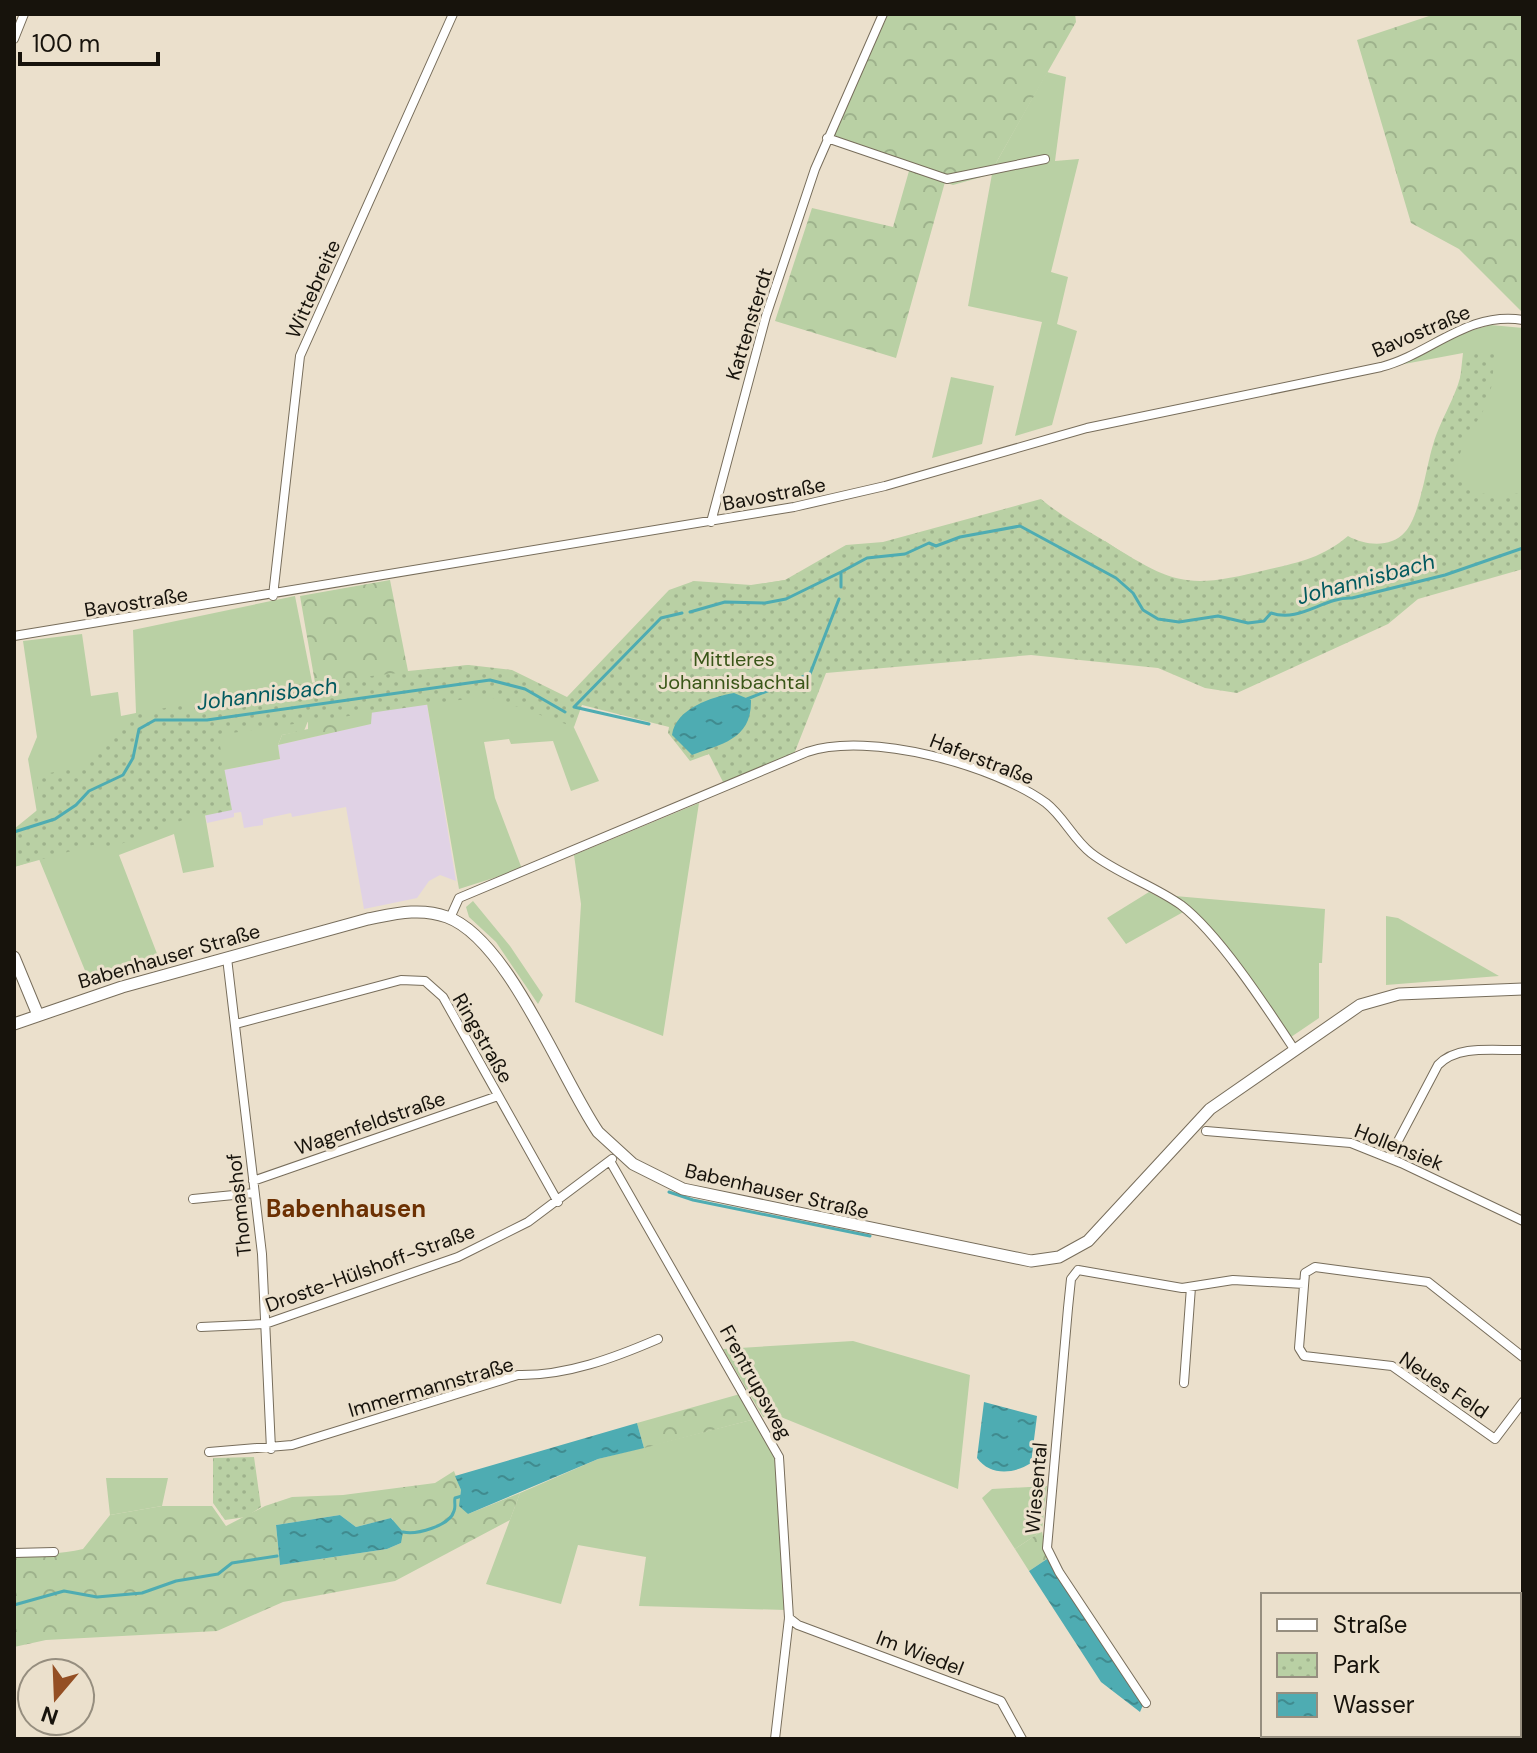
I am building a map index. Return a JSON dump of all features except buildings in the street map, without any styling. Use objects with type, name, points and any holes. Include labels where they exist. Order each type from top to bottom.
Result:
[{"type":"main road","name":"Babenhauser Straße","points":[[14,1024],[227,958],[390,914],[428,912],[450,918],[476,935],[503,968],[614,1156],[672,1186],[727,1201],[1017,1260],[1040,1261],[1067,1253],[1098,1232],[1210,1109],[1360,1005],[1382,997],[1523,989]]},
{"type":"main road","points":[[14,957],[38,1015]]},
{"type":"street","points":[[14,39],[24,14]]},
{"type":"street","name":"Wittebreite","points":[[273,596],[300,356],[453,14]]},
{"type":"street","name":"Kattensterdt","points":[[711,522],[766,316],[827,138],[883,14]]},
{"type":"street","points":[[827,138],[947,179],[1045,159]]},
{"type":"street","name":"Bavostraße","points":[[14,636],[711,522],[885,486],[1142,415],[1381,367],[1403,360],[1457,329],[1490,321],[1523,320]]},
{"type":"street","name":"Haferstraße","points":[[450,918],[459,898],[807,752],[831,744],[916,751],[952,761],[1039,798],[1055,811],[1093,854],[1182,906],[1212,936],[1294,1049]]},
{"type":"street","name":"Thomashof","points":[[227,958],[253,1181],[271,1449]]},
{"type":"street","name":"Ringstraße","points":[[236,1024],[401,980],[425,981],[443,997],[558,1202]]},
{"type":"street","points":[[1389,1158],[1438,1065],[1446,1057],[1459,1052],[1523,1050]]},
{"type":"street","name":"Wagenfeldstraße","points":[[253,1181],[498,1096]]},
{"type":"street","name":"Hollensiek","points":[[1206,1131],[1335,1140],[1389,1158],[1523,1221]]},
{"type":"street","name":"Droste-Hülshoff-Straße","points":[[201,1327],[265,1324],[458,1257],[528,1222],[614,1156]]},
{"type":"street","name":"Frentrupsweg","points":[[614,1156],[779,1457],[789,1618],[775,1739]]},
{"type":"street","points":[[193,1199],[254,1193]]},
{"type":"street","points":[[1067,1253],[1078,1270],[1191,1287],[1202,1282],[1233,1280],[1304,1284],[1305,1273],[1315,1267],[1418,1278],[1428,1282],[1523,1357]]},
{"type":"street","name":"Wiesental","points":[[1078,1270],[1071,1279],[1047,1548],[1059,1572],[1146,1703]]},
{"type":"street","name":"Neues Feld","points":[[1304,1284],[1299,1348],[1304,1356],[1392,1366],[1495,1439],[1523,1402]]},
{"type":"street","points":[[1184,1383],[1191,1287]]},
{"type":"street","name":"Immermannstraße","points":[[209,1452],[271,1449],[518,1375],[551,1376],[623,1354],[658,1339]]},
{"type":"street","points":[[14,1553],[54,1552]]},
{"type":"street","name":"Im Wiedel","points":[[789,1618],[798,1625],[1001,1701],[1022,1739]]},
{"type":"shaded area","points":[[427,704],[456,881],[440,875],[429,881],[417,898],[364,909],[346,807],[292,817],[291,813],[263,819],[263,825],[244,828],[241,812],[234,813],[234,817],[207,823],[197,775],[280,759],[278,745],[370,724],[372,711]]},
{"type":"green space","points":[[888,14],[1075,14],[1076,22],[996,163],[951,176],[833,136]]},
{"type":"green space","points":[[1435,14],[1523,14],[1523,313],[1459,249],[1411,223],[1357,40]]},
{"type":"green space","points":[[1047,72],[1066,77],[1055,161],[1079,159],[1051,272],[1068,277],[1057,324],[1077,331],[1052,425],[1015,436],[1042,322],[968,306],[992,174],[953,185],[909,171],[911,165],[996,163]]},
{"type":"green space","points":[[909,171],[945,182],[896,358],[775,321],[812,208],[893,227]]},
{"type":"green space","points":[[1491,325],[1523,328],[1523,545],[1334,594],[737,588],[785,580],[801,573],[1105,541],[1140,564],[1137,568],[1197,591],[1413,541],[1460,380],[1463,353],[1399,365],[1459,334]]},
{"type":"green space","name":"Mittleres Johannisbachtal","points":[[1463,352],[1495,353],[1489,397],[1463,446],[1458,471],[1463,481],[1480,493],[1498,496],[1523,492],[1523,569],[1418,599],[1388,624],[1237,693],[1205,688],[1158,668],[1031,655],[826,673],[794,754],[724,784],[709,754],[690,761],[668,733],[669,727],[582,705],[574,727],[487,696],[218,735],[232,810],[183,820],[105,850],[93,845],[14,867],[14,829],[41,807],[35,776],[84,766],[136,713],[309,683],[469,665],[512,670],[567,697],[669,590],[694,581],[751,585],[785,580],[846,545],[883,542],[1041,499],[1127,555],[1182,579],[1218,580],[1292,564],[1321,554],[1348,536],[1377,544],[1392,541],[1405,532],[1415,515],[1433,445],[1457,388]]},
{"type":"green space","points":[[951,377],[994,386],[982,444],[932,458]]},
{"type":"green space","points":[[390,580],[408,671],[469,665],[472,679],[318,700],[300,596]]},
{"type":"green space","points":[[295,596],[313,687],[249,709],[38,819],[28,759],[37,737],[23,641],[82,634],[91,696],[118,692],[121,716],[136,713],[133,630]]},
{"type":"green space","points":[[471,685],[569,717],[599,781],[571,791],[553,741],[511,744],[509,739],[484,742],[495,798],[522,869],[459,889],[425,692]]},
{"type":"green space","points":[[372,711],[371,724],[278,745],[282,735],[308,729],[308,721]]},
{"type":"green space","points":[[308,721],[304,731],[282,735],[278,745],[280,759],[198,775],[214,867],[183,873],[174,834],[119,855],[161,964],[91,985],[39,859],[14,867],[14,851],[141,736]]},
{"type":"green space","points":[[699,803],[663,1036],[575,1002],[581,904],[574,855]]},
{"type":"green space","points":[[1149,892],[1185,911],[1126,944],[1107,918]]},
{"type":"green space","points":[[1175,896],[1325,909],[1322,963],[1319,963],[1319,1018],[1291,1037],[1227,953]]},
{"type":"green space","points":[[473,901],[510,946],[543,995],[538,1004],[496,942],[469,917],[466,907]]},
{"type":"green space","points":[[1386,916],[1398,918],[1499,976],[1386,985]]},
{"type":"green space","points":[[853,1341],[970,1375],[958,1489],[776,1415],[763,1417],[723,1349]]},
{"type":"green space","points":[[740,1394],[755,1419],[644,1448],[637,1423]]},
{"type":"green space","points":[[755,1419],[776,1457],[785,1610],[639,1606],[646,1557],[578,1545],[561,1604],[486,1584],[520,1493],[598,1459]]},
{"type":"green space","points":[[254,1457],[261,1507],[246,1517],[225,1520],[213,1503],[213,1458]]},
{"type":"green space","points":[[454,1471],[461,1490],[460,1501],[468,1514],[520,1493],[510,1520],[395,1581],[283,1602],[217,1631],[46,1640],[14,1647],[14,1555],[83,1549],[110,1515],[162,1506],[212,1506],[226,1526],[265,1506],[292,1497],[343,1495],[435,1483]],"holes":[[[340,1515],[356,1527],[392,1518],[401,1543],[387,1549],[280,1565],[276,1525]]]},
{"type":"green space","points":[[106,1478],[168,1478],[162,1506],[110,1515]]},
{"type":"green space","points":[[1047,1486],[1042,1531],[1015,1549],[982,1498],[992,1489]]},
{"type":"green space","points":[[1042,1531],[1047,1559],[1029,1571],[1015,1549]]},
{"type":"water","points":[[734,693],[751,700],[746,724],[733,738],[692,755],[672,735],[680,718],[696,705]]},
{"type":"water","points":[[984,1402],[1037,1416],[1031,1463],[1002,1471],[989,1468],[977,1458]]},
{"type":"water","points":[[637,1423],[644,1448],[598,1459],[468,1514],[459,1506],[461,1490],[455,1476]]},
{"type":"water","points":[[340,1515],[356,1527],[391,1518],[403,1532],[401,1543],[387,1549],[280,1565],[276,1525]]},
{"type":"water","points":[[1047,1559],[1143,1705],[1140,1712],[1101,1682],[1029,1571]]},
{"type":"waterway","name":"Johannisbach","points":[[841,587],[841,572],[867,558],[905,554],[929,543],[936,546],[960,537],[1020,526],[1116,578],[1133,593],[1143,610],[1158,619],[1179,622],[1218,616],[1248,623],[1264,621],[1271,613],[1292,615],[1331,601],[1445,575],[1523,548]]},
{"type":"waterway","points":[[690,612],[725,602],[765,603],[786,599],[841,572]]},
{"type":"waterway","name":"Johannisbach","points":[[747,699],[810,674],[839,599]]},
{"type":"waterway","points":[[574,707],[661,618],[682,613]]},
{"type":"waterway","name":"Johannisbach","points":[[14,832],[55,819],[76,805],[89,791],[123,775],[133,758],[139,729],[155,720],[207,720],[490,680],[525,689],[565,712]]},
{"type":"waterway","name":"Johannisbach","points":[[574,707],[649,724]]},
{"type":"waterway","points":[[669,1192],[693,1200],[870,1236]]},
{"type":"waterway","points":[[403,1532],[424,1531],[440,1525],[454,1511],[455,1498],[462,1496]]},
{"type":"waterway","points":[[14,1605],[64,1591],[97,1597],[142,1593],[176,1581],[218,1574],[232,1563],[277,1556]]},
{"type":"district","name":"Babenhausen","points":[[346,1208]]}]
